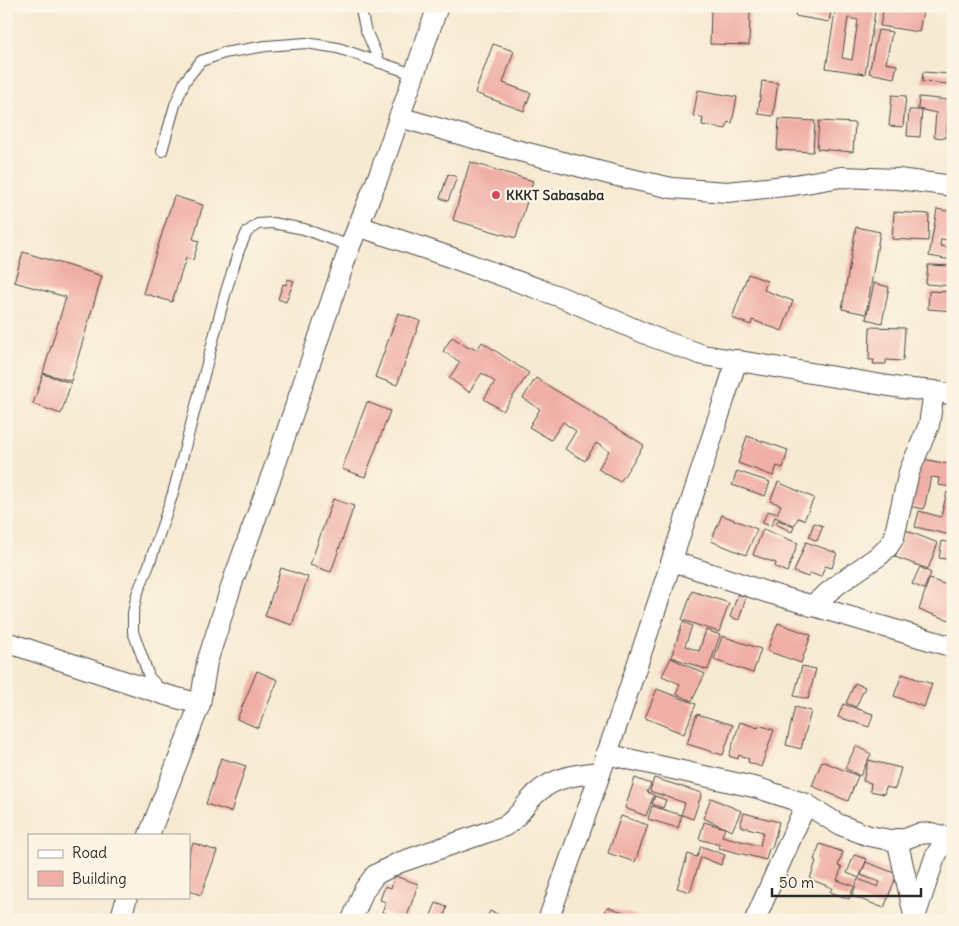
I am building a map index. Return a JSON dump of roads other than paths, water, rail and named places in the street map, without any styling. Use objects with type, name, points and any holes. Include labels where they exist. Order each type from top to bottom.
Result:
[{"type":"street","points":[[149,834],[200,704],[207,662],[234,578],[276,463],[350,246],[381,170],[438,6]]},
{"type":"street","points":[[399,117],[518,150],[672,188],[727,192],[794,185],[841,177],[898,179],[953,186]]},
{"type":"street","points":[[358,226],[561,297],[653,337],[703,356],[943,393],[909,472],[894,537],[888,547],[811,606]]},
{"type":"street","points":[[548,920],[578,839],[672,561],[737,360]]},
{"type":"street","points":[[672,561],[811,606],[953,647]]},
{"type":"street","points":[[6,642],[166,695],[200,704]]},
{"type":"street","points":[[352,920],[364,890],[375,875],[398,863],[505,826],[514,821],[530,800],[546,785],[578,775],[603,763],[758,788],[806,804],[838,824],[869,836],[890,840],[905,839],[918,834],[931,833],[950,840],[935,857],[914,919]]},
{"type":"street","points":[[755,920],[806,804]]},
{"type":"street","points":[[896,839],[914,919]]},
{"type":"street","points":[[120,920],[127,898]]},
{"type":"lane","points":[[360,6],[365,28],[380,63]]},
{"type":"lane","points":[[162,151],[175,105],[185,81],[201,61],[224,53],[266,46],[306,43],[338,48],[414,74]]},
{"type":"lane","points":[[166,695],[149,678],[133,632],[133,613],[137,594],[174,493],[226,291],[246,232],[258,224],[272,222],[304,229],[350,246]]},
{"type":"place","name":"KKKT Sabasaba","points":[[496,195]]}]
